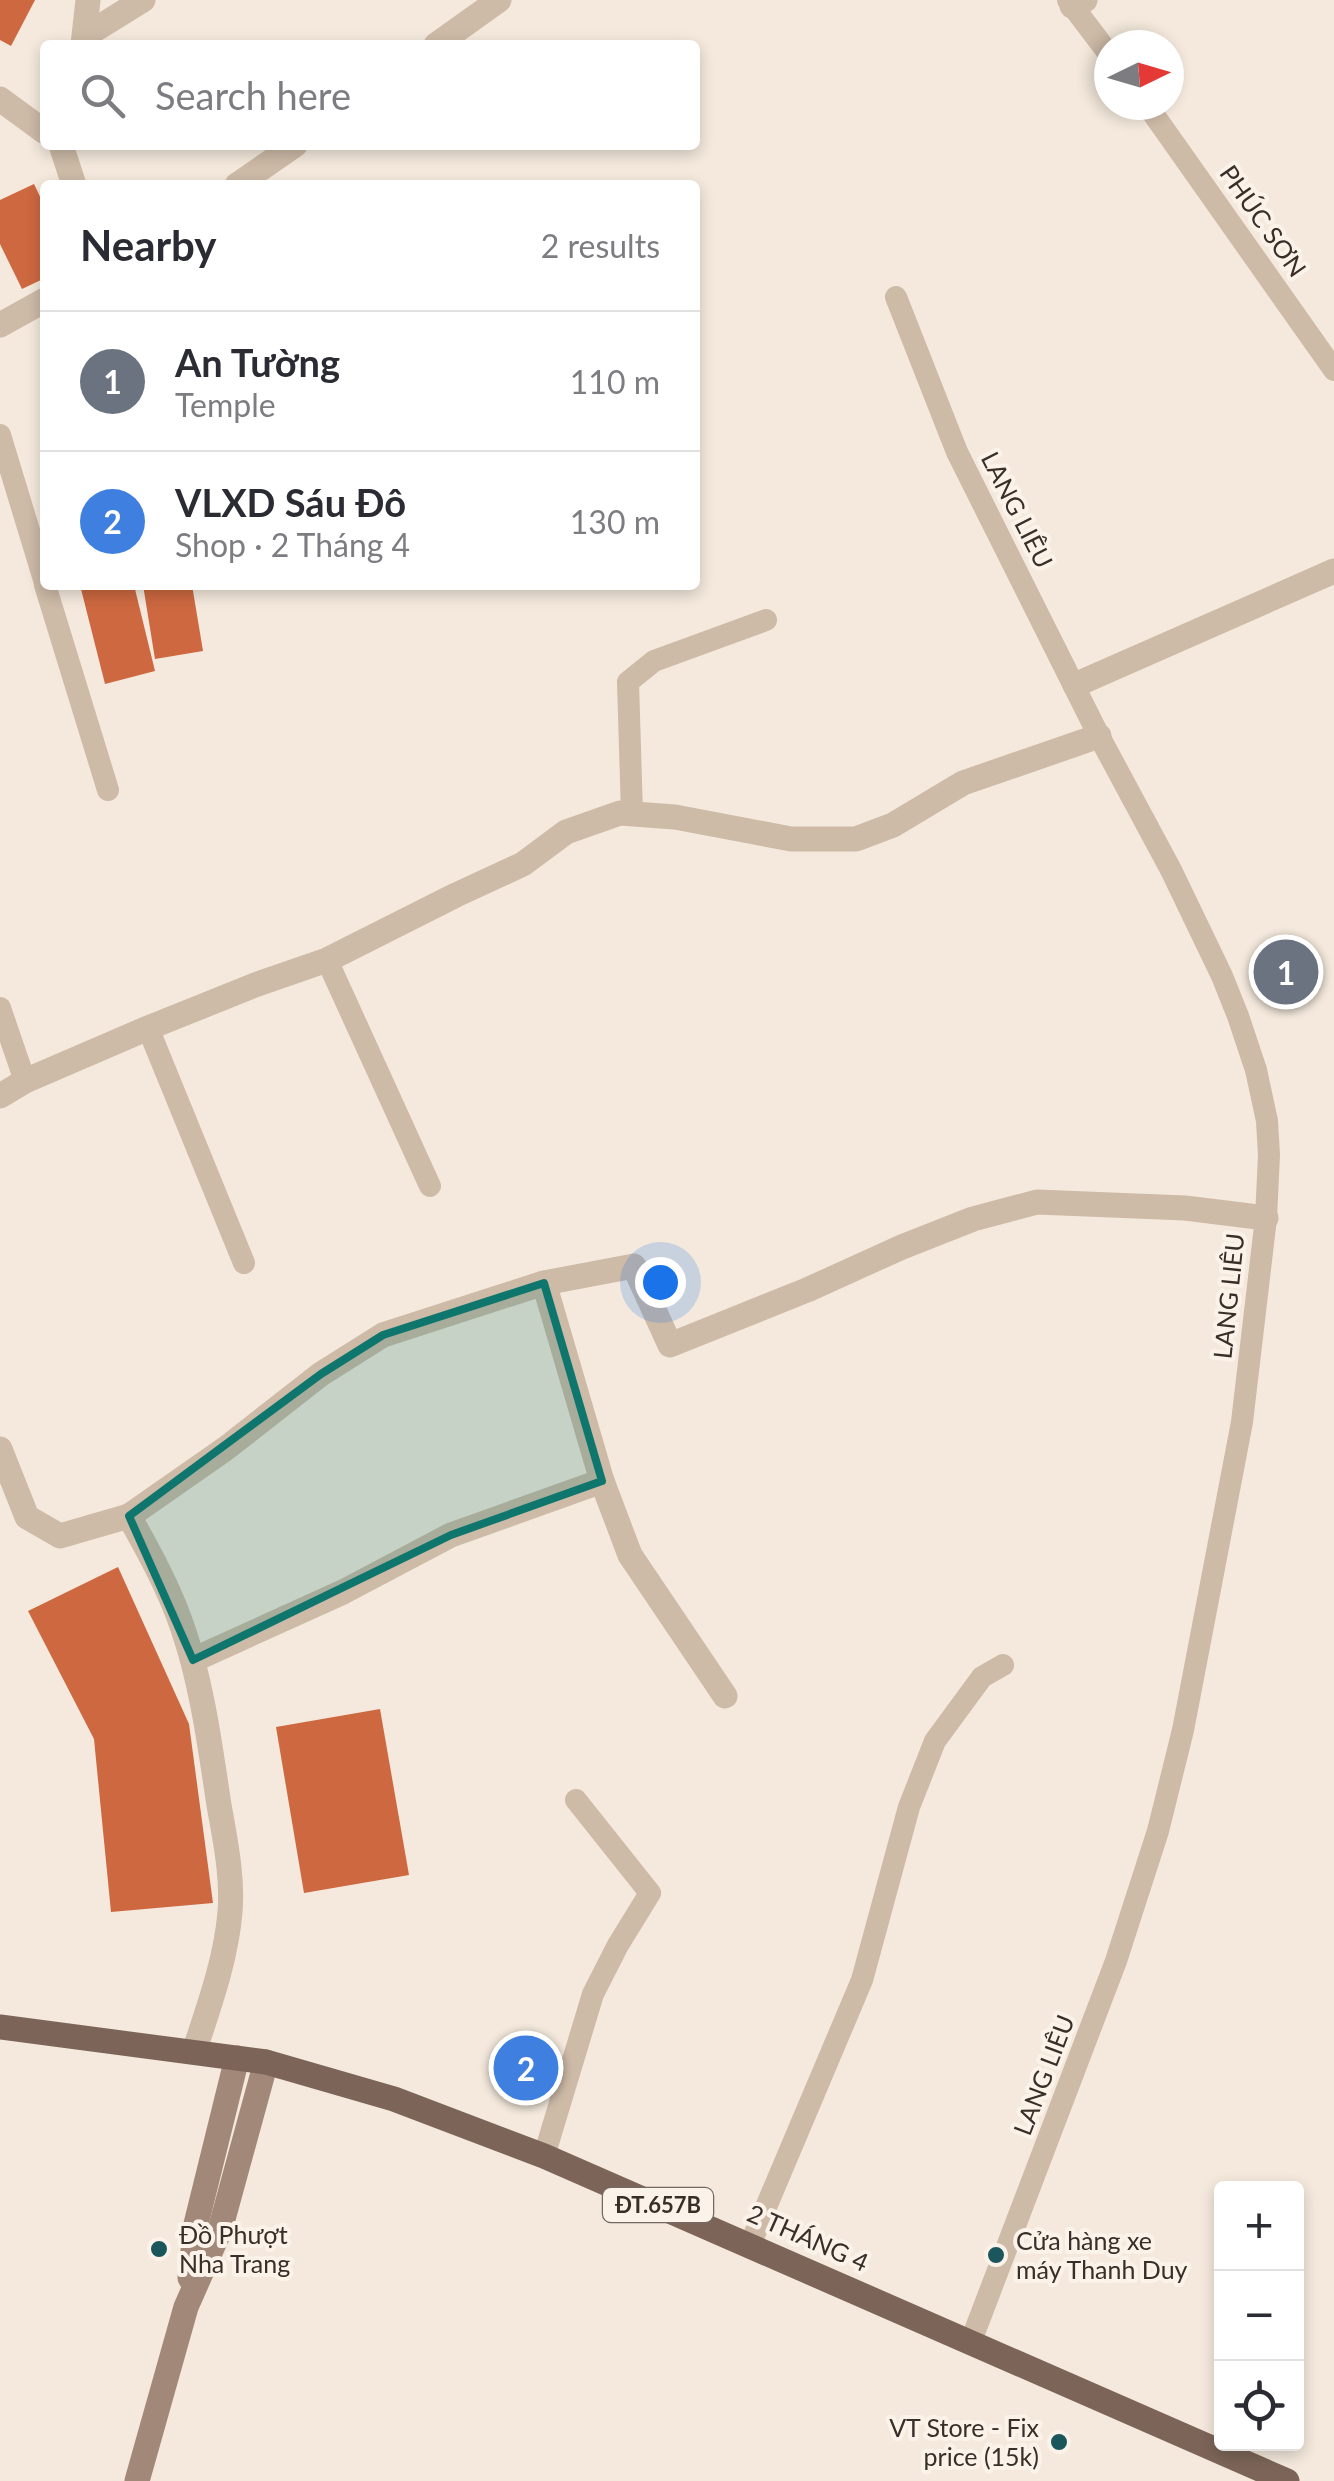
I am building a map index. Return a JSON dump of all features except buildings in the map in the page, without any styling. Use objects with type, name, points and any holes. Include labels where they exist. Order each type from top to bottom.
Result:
[{"type":"main road","name":"2 THÁNG 4","points":[[0,2027],[266,2062],[394,2099],[544,2156],[1286,2481]]},
{"type":"main road","points":[[186,2308],[196,2224],[237,2058]]},
{"type":"main road","points":[[137,2481],[186,2308],[220,2230],[266,2062]]},
{"type":"street","points":[[84,40],[88,0]]},
{"type":"street","points":[[84,40],[143,0]]},
{"type":"street","points":[[443,40],[499,0]]},
{"type":"street","points":[[0,100],[40,128]]},
{"type":"street","points":[[63,150],[72,180]]},
{"type":"street","points":[[244,180],[288,150]]},
{"type":"street","points":[[0,325],[40,303]]},
{"type":"street","points":[[1074,685],[1334,572]]},
{"type":"street","points":[[0,1096],[24,1081],[148,1028],[327,960],[524,864],[566,832],[620,813],[675,817],[791,839],[856,840],[892,825],[963,783],[1099,736]]},
{"type":"street","points":[[0,1449],[28,1517],[60,1536],[129,1516],[225,1449],[321,1374],[384,1335],[544,1283],[634,1266],[670,1344],[808,1290],[902,1247],[973,1220],[1037,1202],[1185,1208],[1266,1218]]},
{"type":"street","points":[[544,1283],[602,1481],[630,1556],[726,1696]]},
{"type":"street","points":[[193,1660],[343,1592],[451,1535],[602,1481]]},
{"type":"street","points":[[129,1516],[162,1578],[193,1660],[227,1853],[230,1910],[219,1974],[194,2052]]},
{"type":"lane","points":[[1075,2],[1094,31]]},
{"type":"lane","name":"PHÚC SƠN","points":[[1158,120],[1334,370]]},
{"type":"lane","name":"LANG LIÊU","points":[[896,297],[957,452],[1222,976],[1256,1070],[1267,1121],[1269,1156],[1266,1218],[1242,1422],[1183,1730],[1158,1831],[1116,1961],[971,2342]]},
{"type":"lane","points":[[0,435],[40,567]]},
{"type":"lane","points":[[47,590],[108,790]]},
{"type":"lane","points":[[632,814],[628,682],[654,661],[766,620]]},
{"type":"lane","points":[[327,960],[430,1186]]},
{"type":"lane","points":[[0,1008],[24,1081]]},
{"type":"lane","points":[[148,1028],[244,1264]]},
{"type":"lane","points":[[750,2245],[862,1980],[909,1807],[936,1742],[982,1677],[1003,1665]]},
{"type":"lane","points":[[544,2156],[593,1994],[650,1893],[576,1800]]},
{"type":"highlighted area","points":[[544,1283],[602,1481],[451,1535],[193,1660],[129,1516],[321,1374],[383,1335]]},
{"type":"place","name":"An Tường","points":[[1286,972]]},
{"type":"place","name":"VLXD Sáu Đô","points":[[526,2068]]},
{"type":"place","name":"Đồ Phượt Nha Trang","points":[[159,2249]]},
{"type":"place","name":"Cửa hàng xe máy Thanh Duy","points":[[996,2255]]},
{"type":"place","name":"VT Store - Fix price (15k)","points":[[1059,2442]]}]
